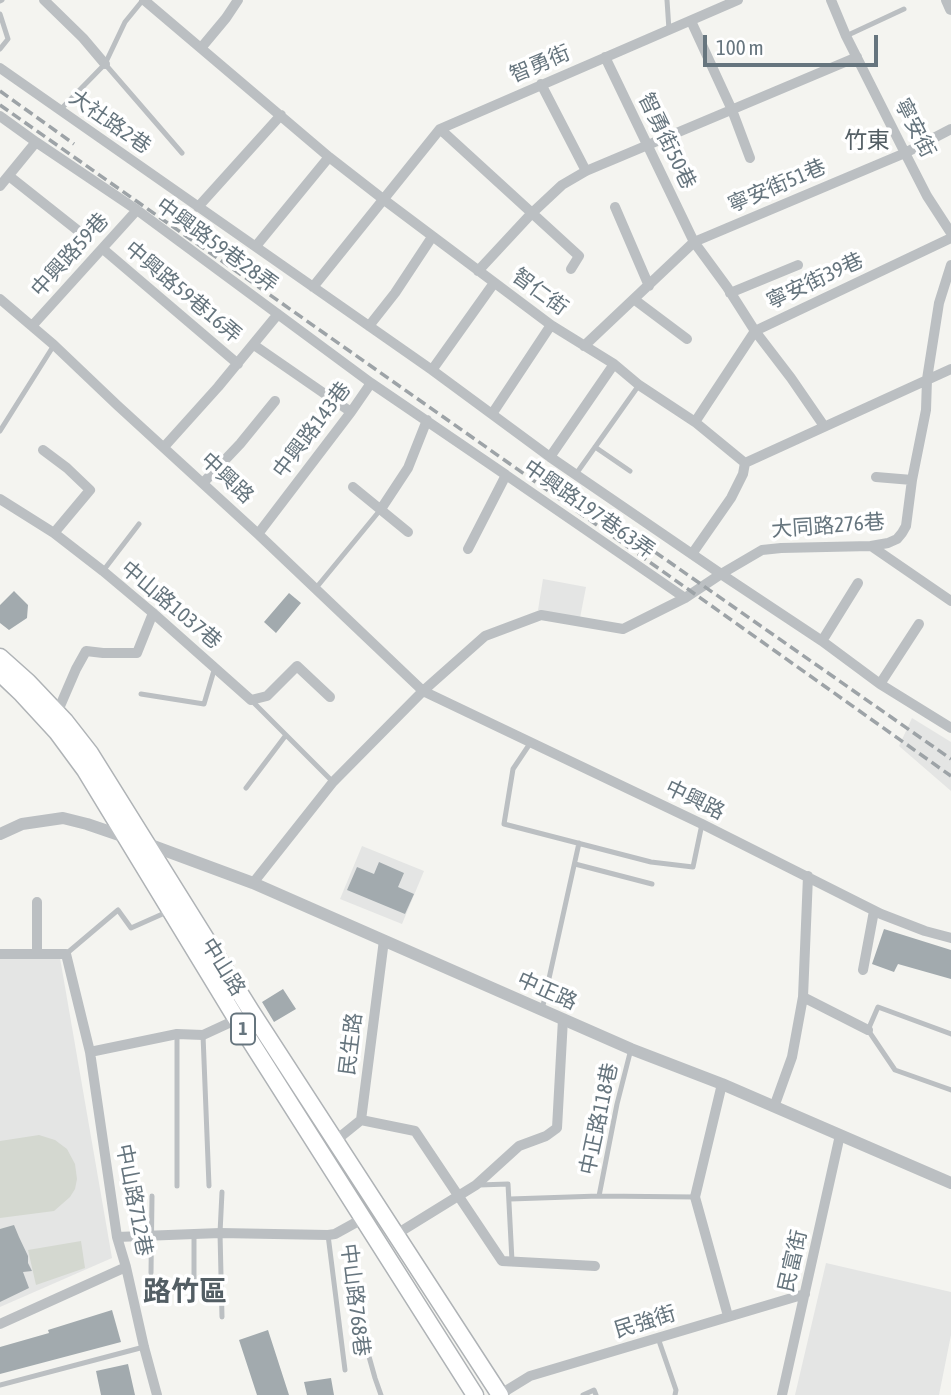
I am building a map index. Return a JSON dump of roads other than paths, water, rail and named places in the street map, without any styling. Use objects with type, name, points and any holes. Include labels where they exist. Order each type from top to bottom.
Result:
[{"type":"main road","name":"中山路","points":[[0,656],[57,713],[90,753],[146,843],[364,1217],[475,1395]]},
{"type":"main road","name":"中山路","points":[[0,674],[57,732],[85,770],[170,911],[335,1141],[499,1395]]},
{"type":"street","points":[[44,0],[105,64]]},
{"type":"street","name":"智仁街","points":[[143,0],[329,157],[432,237],[551,325],[614,364],[639,385],[695,422],[745,463]]},
{"type":"street","points":[[201,48],[238,0]]},
{"type":"street","name":"智勇街","points":[[313,288],[440,129],[738,0]]},
{"type":"street","name":"寧安街","points":[[831,0],[846,36],[905,153],[951,236]]},
{"type":"street","points":[[947,0],[951,9]]},
{"type":"street","points":[[691,21],[732,110],[750,158]]},
{"type":"street","name":"智勇街50巷","points":[[605,57],[694,242]]},
{"type":"street","points":[[478,271],[562,185],[586,171],[857,57]]},
{"type":"street","name":"大社路2巷","points":[[0,68],[432,370],[550,457],[721,574]]},
{"type":"street","points":[[541,84],[586,171]]},
{"type":"street","points":[[198,207],[281,115]]},
{"type":"street","name":"中興路59巷28弄","points":[[0,116],[137,210],[371,383],[506,475]]},
{"type":"street","points":[[440,129],[579,256],[571,269]]},
{"type":"street","name":"寧安街51巷","points":[[694,242],[905,153],[951,129]]},
{"type":"street","points":[[0,186],[36,142]]},
{"type":"street","points":[[256,246],[329,157]]},
{"type":"street","points":[[9,176],[81,233]]},
{"type":"street","points":[[615,207],[649,286]]},
{"type":"street","name":"中興路59巷","points":[[32,326],[137,210]]},
{"type":"street","name":"寧安街39巷","points":[[694,242],[755,331],[951,236]]},
{"type":"street","points":[[369,326],[395,293],[432,237]]},
{"type":"street","points":[[584,346],[694,242]]},
{"type":"street","name":"中興路59巷16弄","points":[[103,249],[238,363]]},
{"type":"street","points":[[730,293],[797,265]]},
{"type":"street","name":"大同路276巷","points":[[424,691],[485,636],[541,615],[623,629],[685,598],[762,550],[871,546],[897,539],[906,526],[926,410],[927,379],[939,303],[951,265]]},
{"type":"street","points":[[432,370],[494,283]]},
{"type":"street","name":"中興路","points":[[0,299],[204,483],[424,691],[702,824],[874,911],[951,938]]},
{"type":"street","points":[[635,300],[687,339]]},
{"type":"street","points":[[164,447],[278,314]]},
{"type":"street","points":[[492,414],[551,325]]},
{"type":"street","points":[[695,422],[755,331],[824,426]]},
{"type":"street","points":[[254,345],[351,412]]},
{"type":"street","points":[[550,457],[614,364]]},
{"type":"street","points":[[692,554],[731,498],[743,474],[745,463],[951,369]]},
{"type":"street","name":"中興路143巷","points":[[258,534],[371,383]]},
{"type":"street","points":[[204,483],[275,401]]},
{"type":"street","points":[[381,509],[408,468],[427,420]]},
{"type":"street","points":[[43,450],[90,490],[54,533]]},
{"type":"street","name":"中興路197巷63弄","points":[[468,549],[506,475],[685,598]]},
{"type":"street","points":[[876,477],[912,480]]},
{"type":"street","points":[[353,487],[408,532]]},
{"type":"street","name":"中山路1037巷","points":[[0,499],[54,533],[103,571],[251,700]]},
{"type":"street","points":[[871,546],[951,601]]},
{"type":"street","points":[[721,574],[822,641],[880,684],[951,728]]},
{"type":"street","points":[[822,641],[858,583]]},
{"type":"street","points":[[57,713],[86,651],[137,653],[153,612]]},
{"type":"street","points":[[880,684],[919,624]]},
{"type":"street","points":[[251,700],[267,696],[297,666],[330,697]]},
{"type":"street","points":[[253,883],[333,782],[424,691]]},
{"type":"street","name":"中正路","points":[[0,834],[22,824],[63,818],[146,843],[253,883],[631,1049],[722,1084],[951,1183]]},
{"type":"street","points":[[774,1107],[792,1057],[803,997],[808,876]]},
{"type":"street","points":[[37,902],[37,954]]},
{"type":"street","points":[[863,970],[874,911]]},
{"type":"street","name":"民生路","points":[[361,1120],[384,940]]},
{"type":"street","points":[[0,954],[66,954]]},
{"type":"street","name":"中山路712巷","points":[[66,954],[90,1052],[117,1237],[127,1267],[144,1347],[158,1395]]},
{"type":"street","points":[[803,997],[868,1030]]},
{"type":"street","points":[[90,1052],[177,1034],[202,1035],[244,1015]]},
{"type":"street","points":[[395,1234],[476,1185],[519,1146],[546,1136],[557,1128],[563,1019]]},
{"type":"street","points":[[722,1084],[695,1197],[728,1316]]},
{"type":"street","points":[[335,1141],[361,1120],[415,1131],[502,1261],[595,1266]]},
{"type":"street","name":"民富街","points":[[782,1395],[840,1135]]},
{"type":"street","name":"中山路768巷","points":[[117,1237],[220,1233],[328,1235],[335,1234],[364,1217]]},
{"type":"street","points":[[0,1324],[127,1267]]},
{"type":"street","name":"民強街","points":[[499,1395],[530,1377],[805,1294]]},
{"type":"lane","points":[[60,110],[105,64],[125,22],[143,0]]},
{"type":"lane","points":[[667,0],[670,30]]},
{"type":"lane","points":[[846,36],[904,9]]},
{"type":"lane","points":[[0,14],[8,39],[0,49]]},
{"type":"lane","points":[[105,64],[182,153]]},
{"type":"lane","points":[[0,431],[54,345]]},
{"type":"lane","points":[[576,474],[639,385]]},
{"type":"lane","points":[[595,447],[630,471]]},
{"type":"lane","points":[[316,588],[381,509]]},
{"type":"lane","points":[[103,571],[139,524]]},
{"type":"lane","name":"中山路1037巷","points":[[141,694],[204,704],[215,667]]},
{"type":"lane","name":"中山路1037巷","points":[[251,700],[333,782]]},
{"type":"lane","points":[[246,788],[286,735]]},
{"type":"lane","points":[[531,742],[513,769],[504,824],[651,862],[693,867],[702,824]]},
{"type":"lane","points":[[542,1010],[579,843]]},
{"type":"lane","points":[[575,864],[652,884]]},
{"type":"lane","points":[[66,954],[118,910],[131,928],[170,911]]},
{"type":"lane","points":[[951,1034],[878,1007],[868,1030],[895,1070],[951,1090]]},
{"type":"lane","points":[[177,1034],[177,1186]]},
{"type":"lane","points":[[202,1035],[209,1186]]},
{"type":"lane","name":"中正路118巷","points":[[599,1196],[631,1049]]},
{"type":"lane","points":[[476,1185],[508,1184],[512,1261]]},
{"type":"lane","points":[[222,1192],[222,1317]]},
{"type":"lane","points":[[151,1273],[152,1196]]},
{"type":"lane","points":[[510,1199],[695,1197]]},
{"type":"lane","points":[[194,1234],[194,1300]]},
{"type":"lane","name":"中山路768巷","points":[[328,1235],[345,1370]]},
{"type":"lane","points":[[361,1328],[381,1395]]},
{"type":"lane","points":[[658,1338],[676,1390],[675,1395]]},
{"type":"lane","points":[[0,1385],[144,1347]]},
{"type":"lane","points":[[583,1395],[594,1390],[596,1395]]},
{"type":"railway","points":[[0,91],[74,144]]},
{"type":"railway","points":[[0,105],[951,776]]},
{"type":"railway","points":[[532,466],[951,759]]},
{"type":"district","name":"竹東","points":[[867,141]]},
{"type":"district","name":"路竹區","points":[[185,1292]]}]
